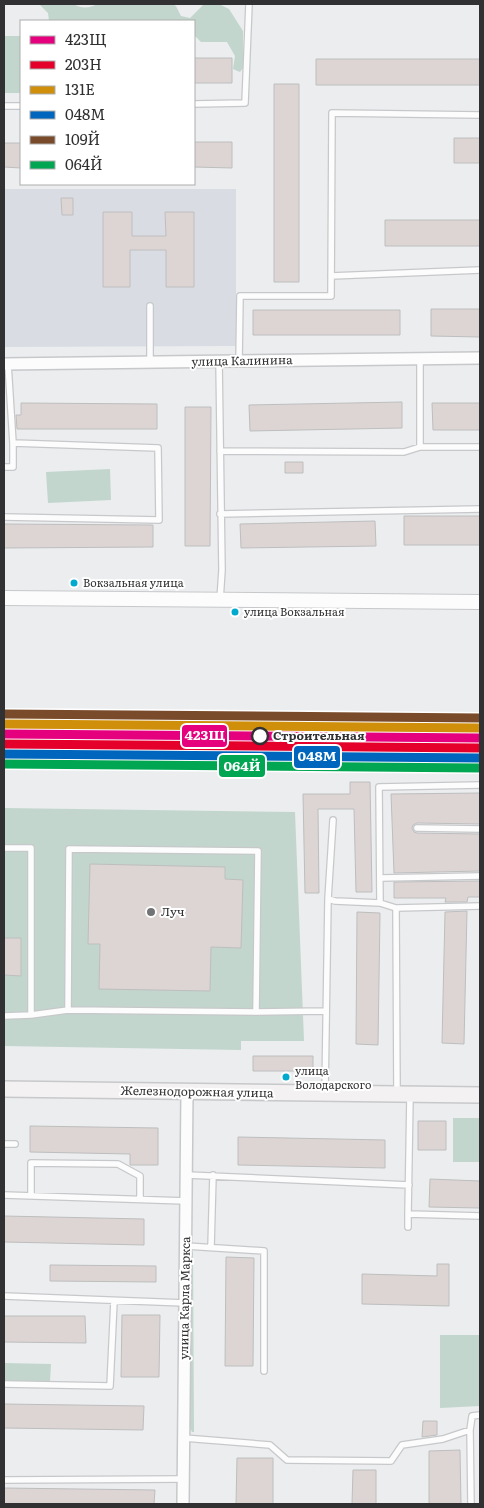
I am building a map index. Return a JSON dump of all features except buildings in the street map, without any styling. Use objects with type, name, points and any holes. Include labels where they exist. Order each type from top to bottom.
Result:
[{"type":"main road","name":"Железнодорожная улица","points":[[4,1089],[480,1095]]},
{"type":"street","name":"улица Калинина","points":[[6,364],[480,358]]},
{"type":"street","points":[[4,598],[480,602]]},
{"type":"street","name":"улица Карла Маркса","points":[[184,1504],[187,1092]]},
{"type":"lane","points":[[195,104],[245,103],[249,4]]},
{"type":"lane","points":[[4,106],[20,106]]},
{"type":"lane","points":[[239,361],[240,296],[331,296],[332,113],[480,115]]},
{"type":"lane","points":[[331,276],[480,270]]},
{"type":"lane","points":[[150,306],[150,362]]},
{"type":"lane","points":[[420,358],[420,447]]},
{"type":"lane","points":[[218,361],[222,570],[220,600]]},
{"type":"lane","points":[[4,467],[13,467],[13,444],[6,364]]},
{"type":"lane","points":[[4,517],[159,520],[158,448],[13,444]]},
{"type":"lane","points":[[220,451],[404,452],[420,447],[480,447]]},
{"type":"lane","points":[[220,514],[480,510]]},
{"type":"lane","points":[[380,903],[378,788],[480,785]]},
{"type":"lane","points":[[325,1093],[328,899],[333,820]]},
{"type":"lane","points":[[417,828],[480,829]]},
{"type":"lane","points":[[4,848],[30,848],[32,1015]]},
{"type":"lane","points":[[68,1010],[69,850],[258,851],[256,1012]]},
{"type":"lane","points":[[380,878],[480,876]]},
{"type":"lane","points":[[328,899],[380,903],[396,908],[480,906]]},
{"type":"lane","points":[[396,908],[409,1185],[408,1227]]},
{"type":"lane","points":[[4,1016],[32,1015],[68,1010],[325,1011]]},
{"type":"lane","points":[[4,1144],[16,1144]]},
{"type":"lane","points":[[31,1195],[31,1163],[118,1164],[140,1176],[140,1199]]},
{"type":"lane","points":[[187,1175],[409,1185]]},
{"type":"lane","points":[[211,1247],[213,1175]]},
{"type":"lane","points":[[4,1195],[186,1201]]},
{"type":"lane","points":[[408,1214],[480,1216]]},
{"type":"lane","points":[[186,1246],[264,1251],[264,1371]]},
{"type":"lane","points":[[4,1296],[185,1303]]},
{"type":"lane","points":[[4,1384],[110,1386],[114,1301]]},
{"type":"lane","points":[[471,1504],[470,1430],[472,1416],[480,1415]]},
{"type":"lane","points":[[184,1438],[270,1445],[287,1460],[391,1461],[402,1445],[443,1439],[470,1430]]},
{"type":"lane","points":[[4,1480],[184,1479]]},
{"type":"shaded area","points":[[4,189],[236,189],[236,346],[4,347]]},
{"type":"green space","points":[[39,4],[74,4],[79,7],[85,7],[97,4],[172,4],[176,6],[181,16],[190,18],[204,4],[219,4],[229,9],[243,31],[243,68],[240,72],[233,69],[235,56],[227,42],[201,42],[195,36],[195,20],[49,20],[48,13]]},
{"type":"green space","points":[[4,36],[20,36],[20,93],[4,93]]},
{"type":"green space","points":[[110,469],[111,500],[48,503],[46,472]]},
{"type":"green space","name":"Луч","points":[[4,808],[295,812],[304,1041],[241,1041],[241,1050],[4,1046]]},
{"type":"green space","points":[[453,1118],[480,1118],[480,1162],[453,1162]]},
{"type":"green space","points":[[193,1251],[194,1432],[192,1432],[190,1428],[190,1255]]},
{"type":"green space","points":[[440,1335],[480,1335],[480,1406],[440,1408]]},
{"type":"green space","points":[[4,1363],[51,1364],[50,1382],[4,1381]]},
{"type":"transit line","name":"109Й","points":[[4,714],[480,718]]},
{"type":"transit line","name":"131Е","points":[[4,724],[480,728]]},
{"type":"transit line","name":"423Щ","points":[[4,734],[480,738]]},
{"type":"transit line","name":"203Н","points":[[4,744],[480,748]]},
{"type":"transit line","name":"048М","points":[[4,754],[480,758]]},
{"type":"transit line","name":"064Й","points":[[4,764],[480,768]]},
{"type":"place","name":"Вокзальная улица","points":[[74,583]]},
{"type":"place","name":"улица Вокзальная","points":[[235,612]]},
{"type":"place","name":"Строительная","points":[[260,736]]},
{"type":"place","name":"Луч","points":[[151,912]]},
{"type":"place","name":"улица Володарского","points":[[286,1077]]}]
